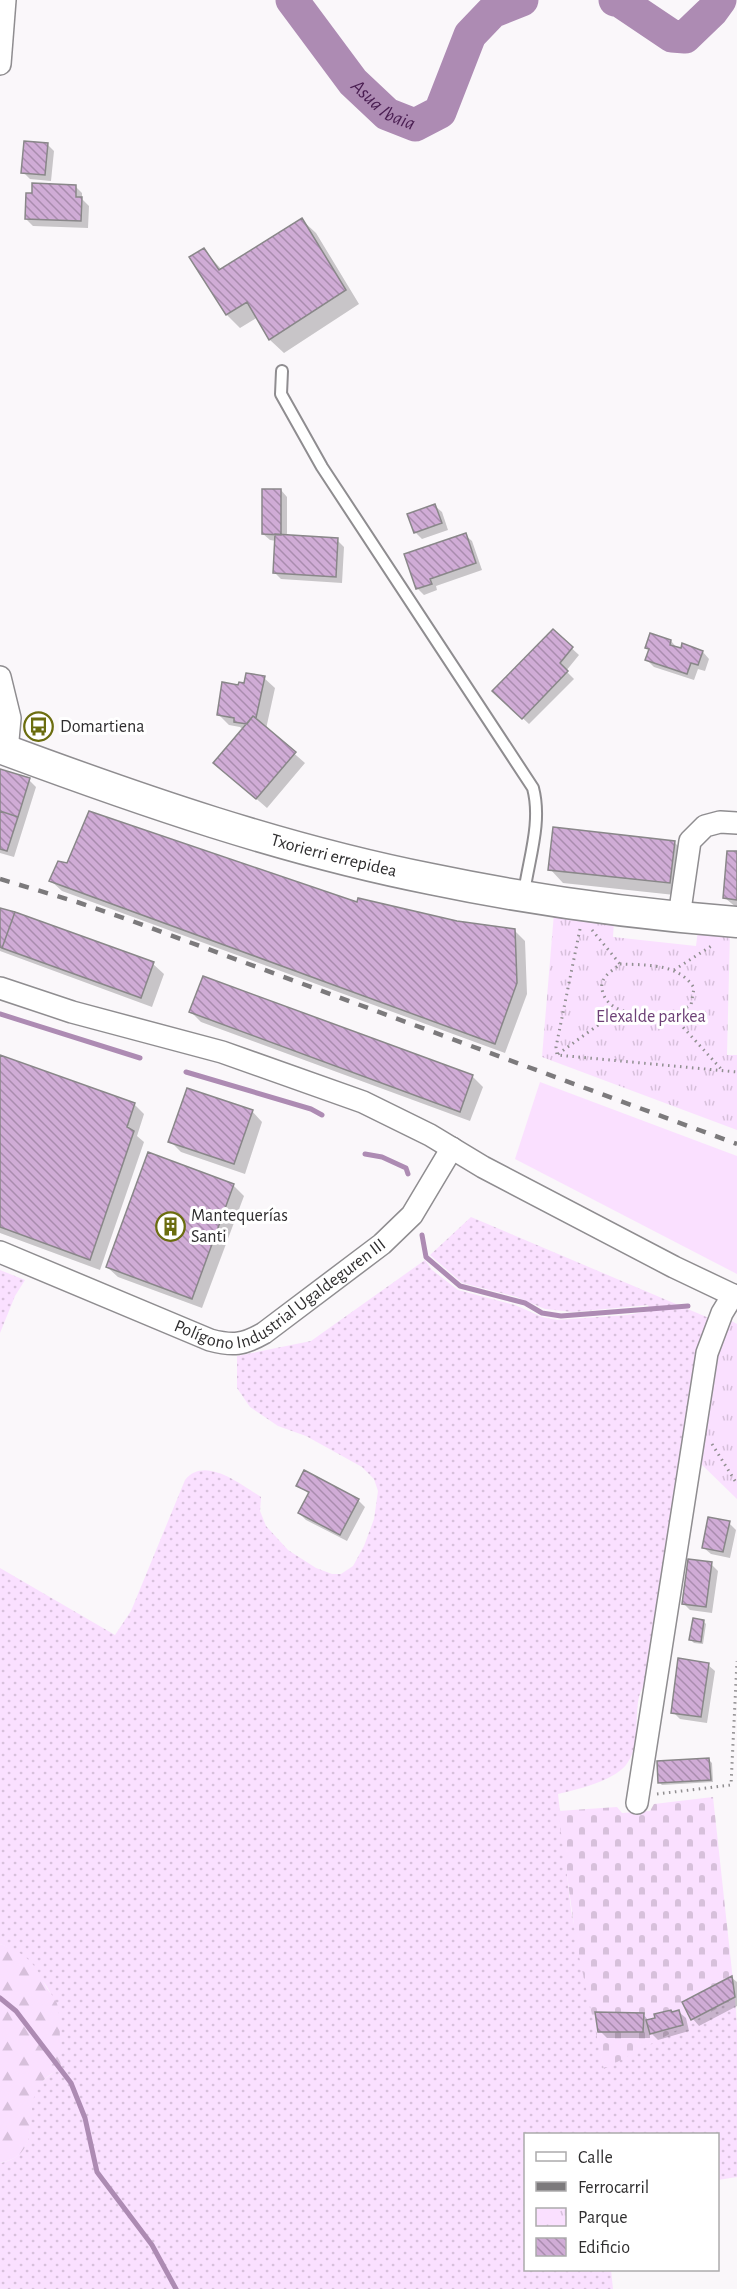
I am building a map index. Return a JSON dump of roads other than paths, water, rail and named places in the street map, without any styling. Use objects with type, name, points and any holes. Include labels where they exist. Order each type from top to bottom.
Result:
[{"type":"street","points":[[0,64],[5,0]]},
{"type":"street","points":[[0,677],[10,718],[4,750]]},
{"type":"street","name":"Txorierri errepidea","points":[[4,750],[203,819],[277,841],[429,879],[581,906],[737,922]]},
{"type":"street","points":[[679,917],[690,841],[705,826],[720,822],[737,823]]},
{"type":"street","points":[[0,988],[72,1012],[244,1059],[363,1102],[430,1135],[493,1173],[735,1296],[722,1313],[707,1353],[637,1800]]},
{"type":"street","name":"Polígono Industrial Ugaldeguren III","points":[[0,1252],[210,1340],[228,1345],[247,1342],[264,1333],[382,1244],[412,1215],[452,1148]]},
{"type":"lane","points":[[282,371],[281,394],[322,467],[533,788],[538,804],[534,840],[523,896]]},
{"type":"waterway","name":"Asua Ibaia","points":[[292,0],[353,82],[387,114],[415,125],[440,112],[470,35],[492,12],[522,0]]},
{"type":"waterway","name":"Asua Ibaia","points":[[615,0],[620,1],[672,36],[685,37],[720,0]]},
{"type":"waterway","points":[[0,1014],[140,1058]]},
{"type":"waterway","points":[[186,1072],[311,1109],[322,1115]]},
{"type":"waterway","points":[[365,1154],[382,1157],[406,1168],[408,1174]]},
{"type":"waterway","points":[[422,1235],[426,1257],[460,1286],[525,1303],[542,1313],[561,1316],[688,1306]]},
{"type":"waterway","points":[[0,1998],[16,2011],[71,2083],[85,2118],[97,2172],[152,2245],[176,2289]]},
{"type":"railway","points":[[0,879],[132,921],[737,1144]]},
{"type":"place","name":"Domartiena","points":[[39,727]]},
{"type":"place","name":"Mantequerías Santi","points":[[170,1226]]},
{"type":"park label","name":"Elexalde parkea","points":[[651,1017]]}]
